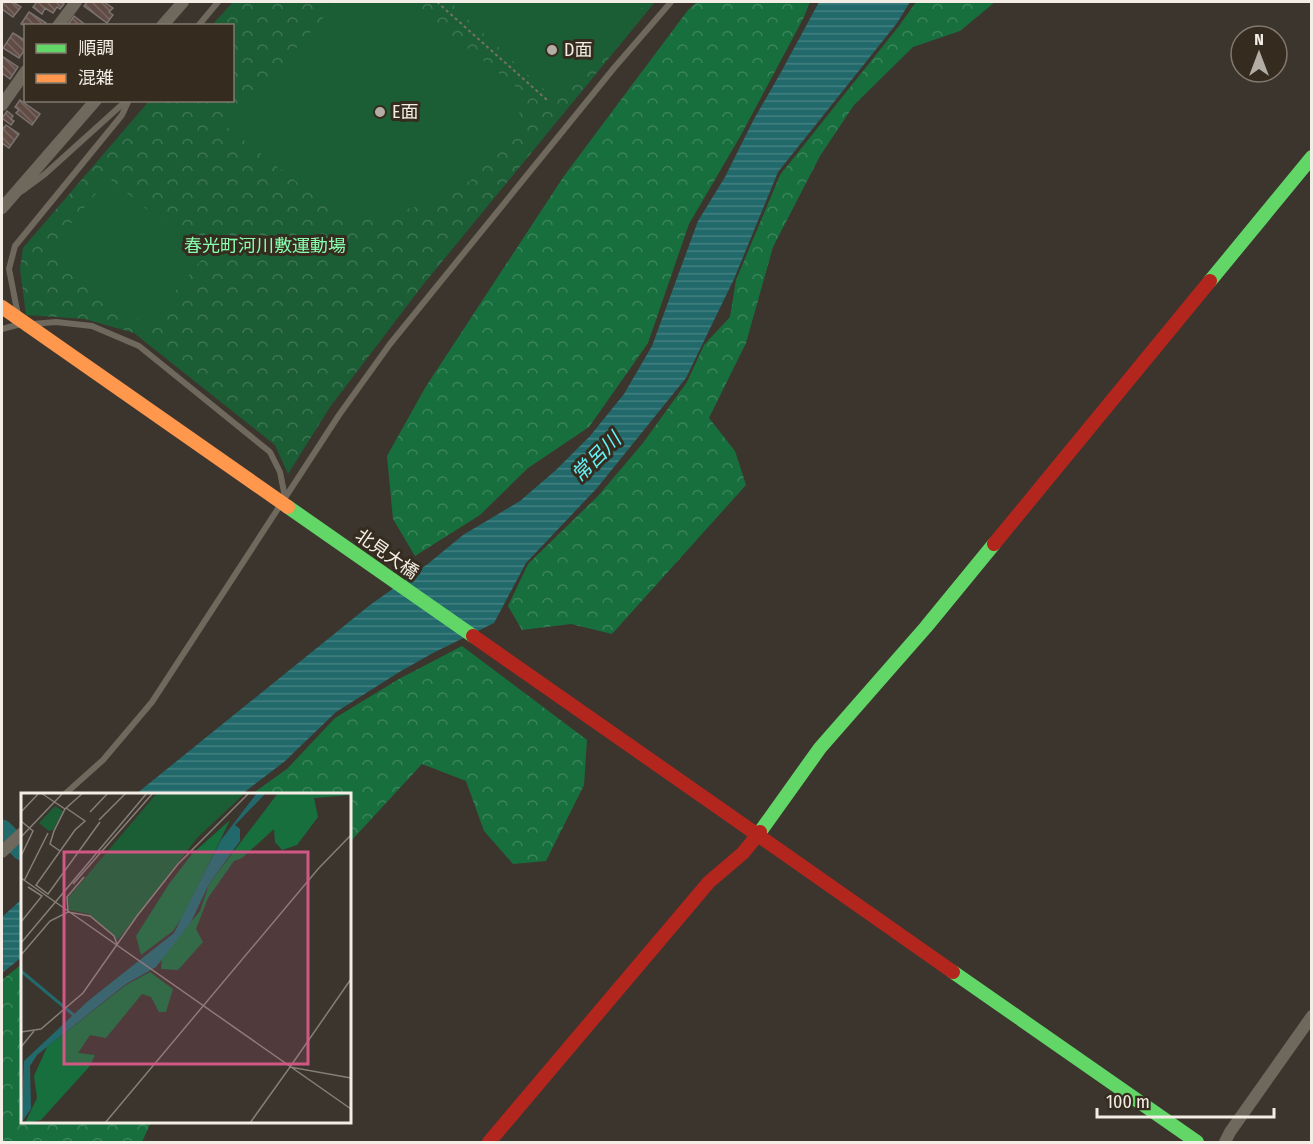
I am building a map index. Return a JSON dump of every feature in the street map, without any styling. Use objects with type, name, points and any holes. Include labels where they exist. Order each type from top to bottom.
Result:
[{"type":"street","points":[[60,24],[76,2]]},
{"type":"street","points":[[164,24],[183,2]]},
{"type":"street","points":[[2,105],[24,74]]},
{"type":"street","points":[[3,206],[94,102]]},
{"type":"street","points":[[489,1143],[709,882],[743,853],[755,833],[820,748],[926,627],[1311,157]]},
{"type":"street","name":"北見大橋","points":[[2,307],[1197,1143]]},
{"type":"street","points":[[2,852],[21,834]]},
{"type":"street","points":[[1225,1143],[1230,1132],[1311,1016]]},
{"type":"lane","points":[[200,24],[218,2]]},
{"type":"lane","points":[[67,793],[103,760],[152,702],[339,415],[390,344],[670,2]]},
{"type":"lane","points":[[3,206],[45,174],[126,102]]},
{"type":"lane","points":[[20,324],[9,269],[15,246],[122,116],[127,102]]},
{"type":"lane","points":[[2,329],[20,324],[56,322],[92,327],[139,346],[270,452],[280,472],[285,498]]},
{"type":"path","points":[[436,2],[547,100]]},
{"type":"green space","name":"春光町河川敷運動場","points":[[233,2],[655,2],[422,286],[330,407],[288,474],[275,445],[134,333],[85,319],[26,315],[20,269],[23,248],[148,102],[234,102],[234,24],[213,24]]},
{"type":"green space","name":"E面","points":[[337,2],[411,2],[528,97],[504,140],[470,181],[430,204],[388,213],[339,215],[227,127]]},
{"type":"green space","name":"D面","points":[[456,2],[647,2],[563,94],[549,94],[454,6]]},
{"type":"green space","points":[[697,2],[810,2],[741,135],[689,224],[648,343],[589,427],[528,468],[480,515],[415,556],[393,519],[387,456],[425,388],[564,176],[688,10]]},
{"type":"green space","points":[[916,2],[995,2],[960,31],[913,47],[854,105],[820,156],[773,247],[746,343],[709,418],[735,451],[746,485],[612,634],[571,624],[522,630],[508,606],[528,564],[598,496],[643,443],[687,382],[704,345],[730,317],[736,280],[780,175]]},
{"type":"green space","points":[[109,178],[204,257],[146,326],[52,246]]},
{"type":"green space","points":[[462,646],[587,740],[584,785],[546,861],[513,864],[484,831],[466,781],[422,764],[351,841],[351,793],[253,793],[287,769],[335,718],[399,679]]},
{"type":"green space","points":[[21,965],[21,1123],[151,1123],[142,1142],[2,1142],[2,980]]},
{"type":"water","name":"常呂川","points":[[819,2],[910,2],[897,23],[778,172],[734,279],[686,378],[597,488],[526,563],[494,623],[401,671],[336,712],[284,762],[243,793],[137,793],[370,605],[429,563],[463,535],[520,501],[590,436],[624,394],[652,346],[698,221],[725,177]]},
{"type":"water","points":[[21,900],[21,958],[2,973],[2,917]]},
{"type":"building","points":[[2,2],[13,2],[21,7],[13,17],[2,9]]},
{"type":"building","points":[[37,2],[64,4],[60,9],[57,7],[53,13],[45,8],[42,14],[33,7]]},
{"type":"building","points":[[87,2],[104,2],[113,8],[109,12],[113,15],[107,23],[84,6]]},
{"type":"building","points":[[29,12],[46,23],[24,25],[21,24]]},
{"type":"building","points":[[74,16],[84,24],[68,24]]},
{"type":"building","points":[[13,33],[24,40],[24,51],[19,58],[3,48]]},
{"type":"building","points":[[2,56],[18,67],[10,79],[2,73]]},
{"type":"building","points":[[20,100],[40,114],[32,125],[16,113],[19,110],[15,107]]},
{"type":"building","points":[[7,111],[13,116],[11,119],[14,121],[11,125],[2,118]]},
{"type":"building","points":[[6,125],[19,134],[9,148],[2,143],[2,126],[4,128]]},
{"type":"waterway","points":[[2,830],[21,849]]},
{"type":"traffic: fast","points":[[1210,281],[1312,157]]},
{"type":"traffic: fast","points":[[288,507],[473,636]]},
{"type":"traffic: fast","points":[[760,832],[820,748],[926,627],[994,544]]},
{"type":"traffic: fast","points":[[953,972],[1197,1142]]},
{"type":"traffic: jam","points":[[994,544],[1210,281]]},
{"type":"traffic: jam","points":[[473,636],[752,831]]},
{"type":"traffic: jam","points":[[752,831],[953,972]]},
{"type":"traffic: jam","points":[[489,1142],[709,882],[743,853],[760,832]]},
{"type":"traffic: slow","points":[[2,307],[288,507]]},
{"type":"place","name":"D面","points":[[552,50]]},
{"type":"place","name":"E面","points":[[380,112]]}]
